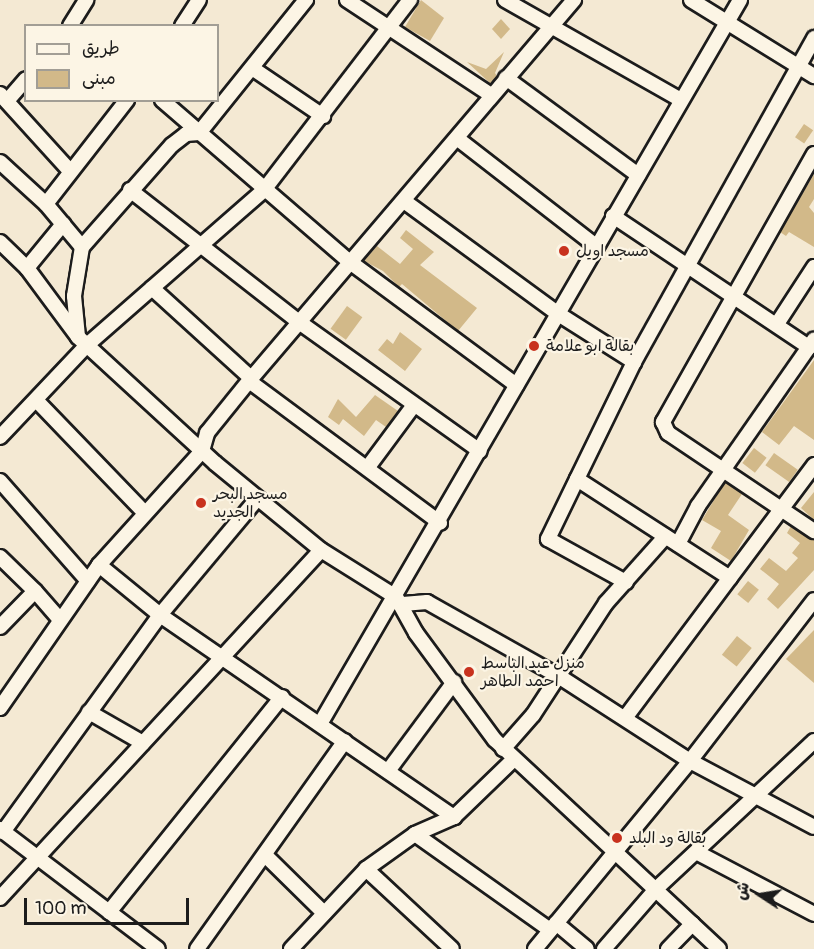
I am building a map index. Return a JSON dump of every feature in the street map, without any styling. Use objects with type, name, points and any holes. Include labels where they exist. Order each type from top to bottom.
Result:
[{"type":"street","points":[[71,24],[86,0]]},
{"type":"street","points":[[183,24],[199,0]]},
{"type":"street","points":[[83,341],[74,296],[82,247],[172,145],[186,134],[199,133],[306,0]]},
{"type":"street","points":[[347,0],[491,95]]},
{"type":"street","points":[[0,438],[37,401],[83,341],[152,288],[264,190],[410,0]]},
{"type":"street","points":[[504,0],[681,100]]},
{"type":"street","points":[[0,708],[59,619],[99,565],[144,512],[202,451],[207,433],[250,379],[458,139],[491,95],[574,0]]},
{"type":"street","points":[[691,0],[814,76]]},
{"type":"street","points":[[320,724],[400,601],[516,385],[560,315],[613,216],[740,0]]},
{"type":"street","points":[[626,582],[548,539],[634,362],[814,38]]},
{"type":"street","points":[[252,68],[323,116]]},
{"type":"street","points":[[506,78],[638,175]]},
{"type":"street","points":[[24,81],[4,98],[70,171]]},
{"type":"street","points":[[46,204],[125,102]]},
{"type":"street","points":[[164,102],[350,262],[516,385]]},
{"type":"street","points":[[458,139],[596,246]]},
{"type":"street","points":[[814,154],[663,422],[668,433],[814,531]]},
{"type":"street","points":[[0,162],[46,204],[82,247]]},
{"type":"street","points":[[130,190],[299,322],[480,451]]},
{"type":"street","points":[[404,201],[560,315],[634,362]]},
{"type":"street","points":[[503,748],[533,715],[560,676],[590,625],[626,582],[671,541],[812,344],[777,324],[688,263],[613,216]]},
{"type":"street","points":[[27,268],[63,224]]},
{"type":"street","points":[[0,242],[27,268],[83,341],[202,451],[257,500],[321,550],[400,601],[416,633],[454,682],[482,726],[513,760],[657,888],[719,949]]},
{"type":"street","points":[[777,324],[814,267]]},
{"type":"street","points":[[152,288],[250,379],[440,523]]},
{"type":"street","points":[[37,401],[144,512]]},
{"type":"street","points":[[368,467],[414,405]]},
{"type":"street","points":[[0,416],[11,427]]},
{"type":"street","points":[[625,718],[814,465]]},
{"type":"street","points":[[577,479],[730,578]]},
{"type":"street","points":[[0,481],[88,581]]},
{"type":"street","points":[[158,949],[2,831],[160,615],[257,500]]},
{"type":"street","points":[[0,898],[36,856],[224,658],[321,550]]},
{"type":"street","points":[[0,556],[59,619]]},
{"type":"street","points":[[99,565],[160,615],[454,817]]},
{"type":"street","points":[[0,627],[35,591]]},
{"type":"street","points":[[535,949],[690,760],[814,600]]},
{"type":"street","points":[[400,601],[427,602],[560,676],[690,760],[814,827]]},
{"type":"street","points":[[388,771],[454,682]]},
{"type":"street","points":[[109,912],[282,698]]},
{"type":"street","points":[[89,712],[143,743]]},
{"type":"street","points":[[197,949],[345,741]]},
{"type":"street","points":[[603,949],[657,888],[757,798],[814,741]]},
{"type":"street","points":[[291,949],[366,869],[415,834],[454,817],[513,760]]},
{"type":"street","points":[[415,834],[587,949]]},
{"type":"street","points":[[698,853],[814,914]]},
{"type":"street","points":[[265,855],[324,913]]},
{"type":"street","points":[[366,869],[452,949]]},
{"type":"street","points":[[668,949],[692,924]]},
{"type":"building","points":[[421,0],[444,18],[430,41],[405,27]]},
{"type":"building","points":[[501,19],[510,29],[501,39],[492,29]]},
{"type":"building","points":[[504,52],[495,73],[497,76],[491,84],[467,62],[486,69]]},
{"type":"building","points":[[804,124],[813,130],[804,143],[795,137]]},
{"type":"building","points":[[814,174],[814,199],[809,207],[814,213],[814,247],[789,232],[786,236],[780,232]]},
{"type":"building","points":[[406,230],[434,252],[420,265],[477,308],[458,331],[402,284],[399,287],[383,271],[364,261],[377,246],[400,264],[413,249],[400,238]]},
{"type":"building","points":[[347,306],[362,317],[346,340],[331,329]]},
{"type":"building","points":[[400,332],[422,349],[405,371],[378,350],[387,339],[393,344]]},
{"type":"building","points":[[814,360],[814,440],[794,426],[779,445],[762,432]]},
{"type":"building","points":[[375,395],[398,411],[386,427],[376,420],[364,436],[343,419],[339,425],[328,417],[338,399],[356,417]]},
{"type":"building","points":[[754,448],[767,458],[755,473],[742,463]]},
{"type":"building","points":[[774,453],[798,470],[789,482],[765,465]]},
{"type":"building","points":[[725,482],[742,494],[728,515],[749,530],[731,561],[711,548],[721,531],[702,520]]},
{"type":"building","points":[[814,492],[814,520],[801,508]]},
{"type":"building","points":[[791,526],[814,540],[814,570],[778,609],[767,599],[779,584],[760,569],[769,558],[786,571],[798,558],[792,553],[800,543],[787,533]]},
{"type":"building","points":[[748,581],[759,590],[748,603],[737,594]]},
{"type":"building","points":[[814,630],[814,683],[786,659]]},
{"type":"building","points":[[737,636],[752,648],[737,667],[722,655]]},
{"type":"place","name":"مسجد اويل","points":[[564,251]]},
{"type":"place","name":"بقالة ابو علامة","points":[[534,346]]},
{"type":"place","name":"مسجد البحر الجديد","points":[[201,503]]},
{"type":"place","name":"منزل عبد الباسط احمد الطاهر","points":[[469,672]]},
{"type":"place","name":"بقالة ود البلد","points":[[617,838]]}]
